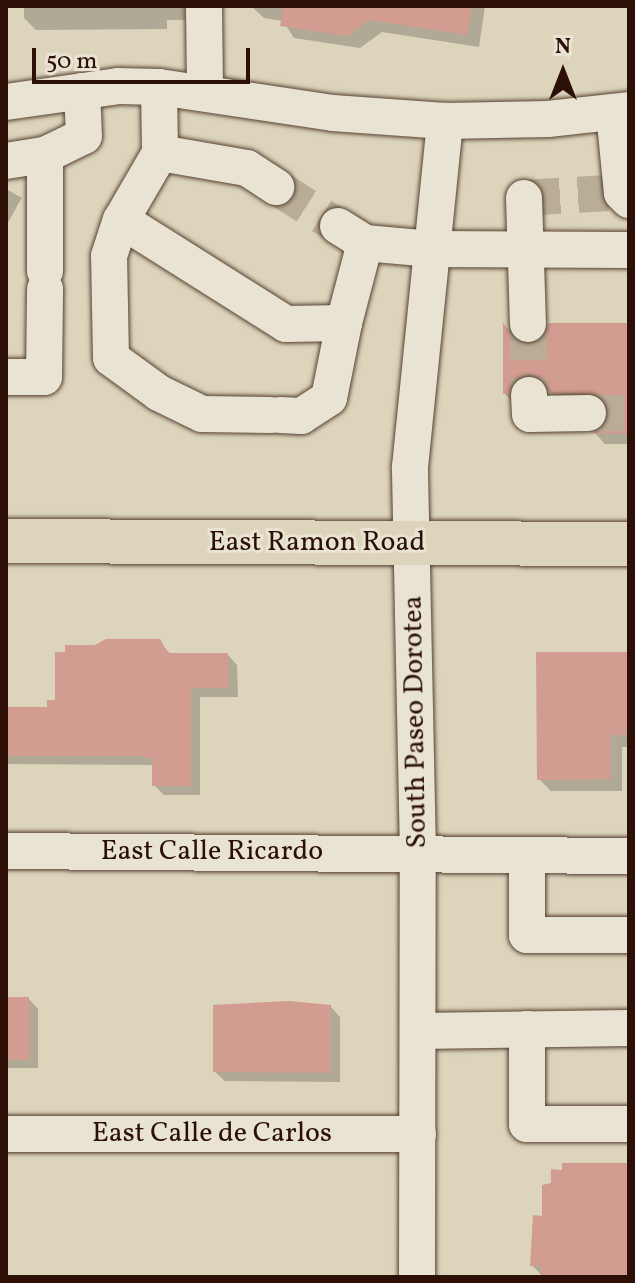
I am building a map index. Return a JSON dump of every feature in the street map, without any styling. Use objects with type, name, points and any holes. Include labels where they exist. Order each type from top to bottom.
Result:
[{"type":"main road","name":"East Ramon Road","points":[[6,541],[629,544]]},
{"type":"street","points":[[204,6],[205,90]]},
{"type":"street","points":[[159,87],[160,153],[121,220],[109,256],[111,358],[159,393],[202,414],[301,416],[329,398],[344,323],[352,234],[432,249],[526,252],[629,250]]},
{"type":"street","points":[[6,102],[82,91],[159,87],[205,90],[333,113],[445,121],[622,111],[620,195]]},
{"type":"street","points":[[6,161],[45,155],[84,136],[82,91]]},
{"type":"street","name":"South Paseo Dorotea","points":[[417,1277],[418,853],[410,467],[445,121]]},
{"type":"street","points":[[160,153],[262,178]]},
{"type":"street","points":[[6,377],[44,377],[45,155]]},
{"type":"street","points":[[524,198],[528,324]]},
{"type":"street","points":[[121,220],[286,324],[344,323]]},
{"type":"street","points":[[529,395],[530,414],[588,413]]},
{"type":"street","name":"East Calle Ricardo","points":[[6,851],[629,856]]},
{"type":"street","points":[[527,855],[527,935],[629,935]]},
{"type":"street","points":[[418,1031],[629,1028]]},
{"type":"street","points":[[527,1029],[527,1124],[629,1124]]},
{"type":"street","name":"East Calle de Carlos","points":[[6,1134],[418,1134]]},
{"type":"building","points":[[284,6],[472,6],[467,35],[369,20],[348,36],[280,26]]},
{"type":"building","points":[[503,322],[511,336],[528,345],[540,341],[549,323],[629,323],[629,434],[592,433],[606,424],[609,413],[597,394],[550,393],[539,377],[529,374],[517,378],[508,394],[503,394]]},
{"type":"building","points":[[106,639],[160,639],[168,653],[228,653],[229,688],[191,688],[191,786],[152,786],[152,759],[143,756],[6,756],[6,707],[47,707],[47,700],[55,700],[55,652],[65,652],[65,645],[95,645]]},
{"type":"building","points":[[536,652],[629,652],[629,735],[610,735],[610,779],[537,780]]},
{"type":"building","points":[[6,997],[29,997],[29,1060],[6,1060]]},
{"type":"building","points":[[289,1001],[331,1005],[331,1073],[213,1072],[213,1005]]},
{"type":"building","points":[[562,1163],[629,1163],[629,1277],[541,1277],[542,1266],[530,1266],[533,1215],[542,1216],[542,1185],[551,1183],[551,1169],[562,1170]]},
{"type":"tunnel","points":[[276,187],[338,226]]},
{"type":"tunnel","points":[[524,198],[608,193]]},
{"type":"tunnel","points":[[528,324],[529,395]]},
{"type":"tunnel","points":[[588,413],[629,413]]}]
